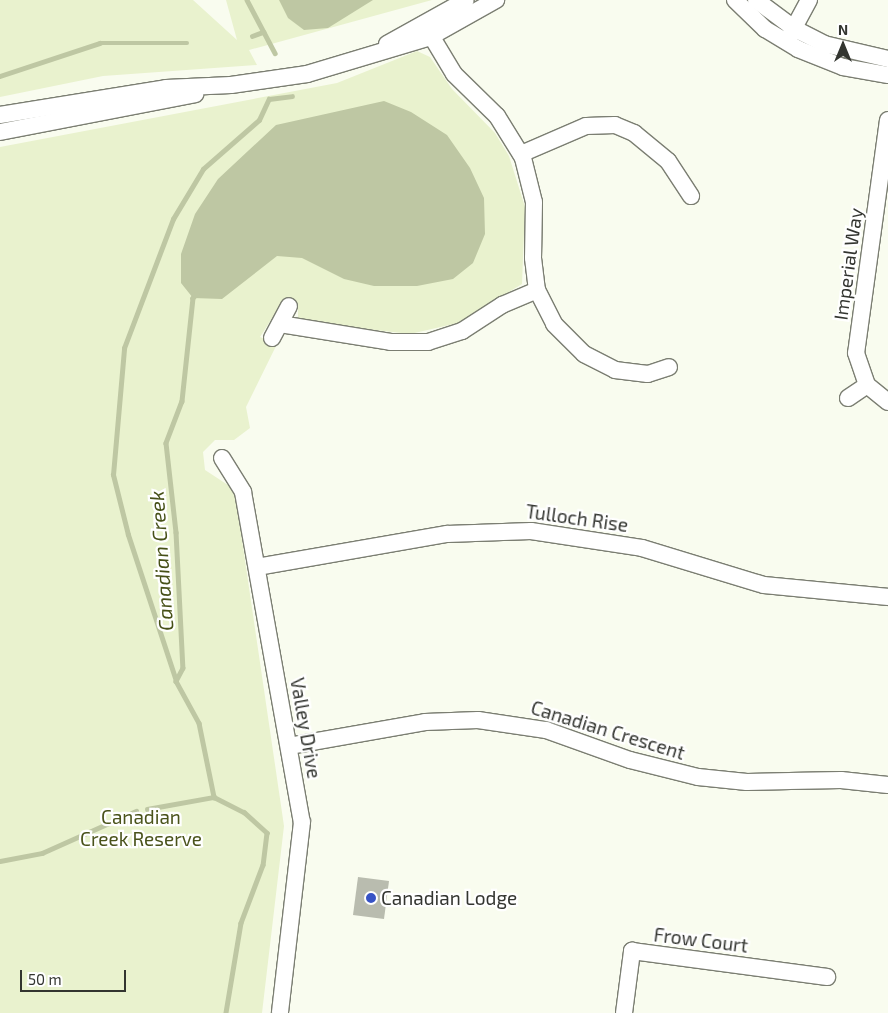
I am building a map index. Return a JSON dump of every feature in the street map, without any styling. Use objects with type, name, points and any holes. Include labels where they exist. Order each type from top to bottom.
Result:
[{"type":"street","points":[[427,31],[466,0]]},
{"type":"street","points":[[0,132],[231,86],[293,77],[361,58],[496,0]]},
{"type":"street","points":[[735,0],[825,61],[888,75]]},
{"type":"street","points":[[756,0],[790,36],[888,59]]},
{"type":"street","points":[[790,36],[809,0]]},
{"type":"street","points":[[427,31],[454,74],[496,116],[521,154],[534,202],[533,258],[537,290],[559,330],[590,358],[633,374],[656,373],[669,367]]},
{"type":"street","points":[[0,115],[166,88],[231,86]]},
{"type":"street","name":"Imperial Way","points":[[888,120],[856,349],[857,364],[867,385],[888,402]]},
{"type":"street","points":[[521,154],[586,126],[616,124],[634,133],[668,161],[691,196]]},
{"type":"street","points":[[289,306],[276,331],[391,342],[428,342],[462,332],[502,305],[537,290]]},
{"type":"street","points":[[848,398],[867,385]]},
{"type":"street","name":"Valley Drive","points":[[222,458],[242,487],[289,746],[302,839],[280,1013]]},
{"type":"street","name":"Tulloch Rise","points":[[257,567],[447,534],[524,530],[628,544],[772,587],[888,596]]},
{"type":"street","name":"Canadian Crescent","points":[[289,746],[425,722],[478,720],[546,730],[630,760],[698,777],[747,782],[841,780],[888,785]]},
{"type":"street","name":"Frow Court","points":[[624,1013],[632,951],[827,977]]},
{"type":"green space","points":[[0,0],[193,0],[237,40],[226,0],[432,0],[249,50],[257,65],[103,76],[0,97]]},
{"type":"green space","name":"Canadian Creek Reserve","points":[[417,51],[430,57],[452,89],[495,133],[509,156],[525,207],[522,284],[458,323],[410,334],[305,322],[298,318],[298,305],[285,298],[260,337],[277,344],[246,407],[250,428],[234,440],[215,440],[203,452],[205,470],[231,487],[236,499],[284,826],[262,1013],[0,1013],[0,147],[337,83]]},
{"type":"shaded area","points":[[279,0],[373,0],[328,28],[304,30],[288,18]]},
{"type":"shaded area","points":[[384,101],[411,112],[447,135],[470,168],[484,198],[485,234],[473,263],[453,279],[417,286],[374,286],[344,279],[302,258],[277,256],[222,299],[193,298],[181,283],[181,254],[195,214],[218,179],[276,125]]},
{"type":"building","name":"Canadian Lodge","points":[[358,877],[389,881],[384,919],[353,915]]},
{"type":"waterway","name":"Canadian Creek","points":[[247,0],[275,53]]},
{"type":"waterway","points":[[252,36],[263,32]]},
{"type":"waterway","points":[[0,76],[100,43],[187,43]]},
{"type":"waterway","points":[[176,681],[128,535],[113,475],[124,348],[173,219],[203,169],[259,120],[269,99],[292,96]]},
{"type":"waterway","name":"Canadian Creek","points":[[197,294],[193,298],[182,401],[166,443],[176,532],[183,668],[176,681],[199,723],[214,797],[244,812],[267,833],[263,865],[241,923],[226,1013]]},
{"type":"waterway","points":[[147,809],[214,797]]},
{"type":"waterway","points":[[0,861],[42,853],[136,811]]},
{"type":"place","name":"Canadian Lodge","points":[[371,898]]}]
